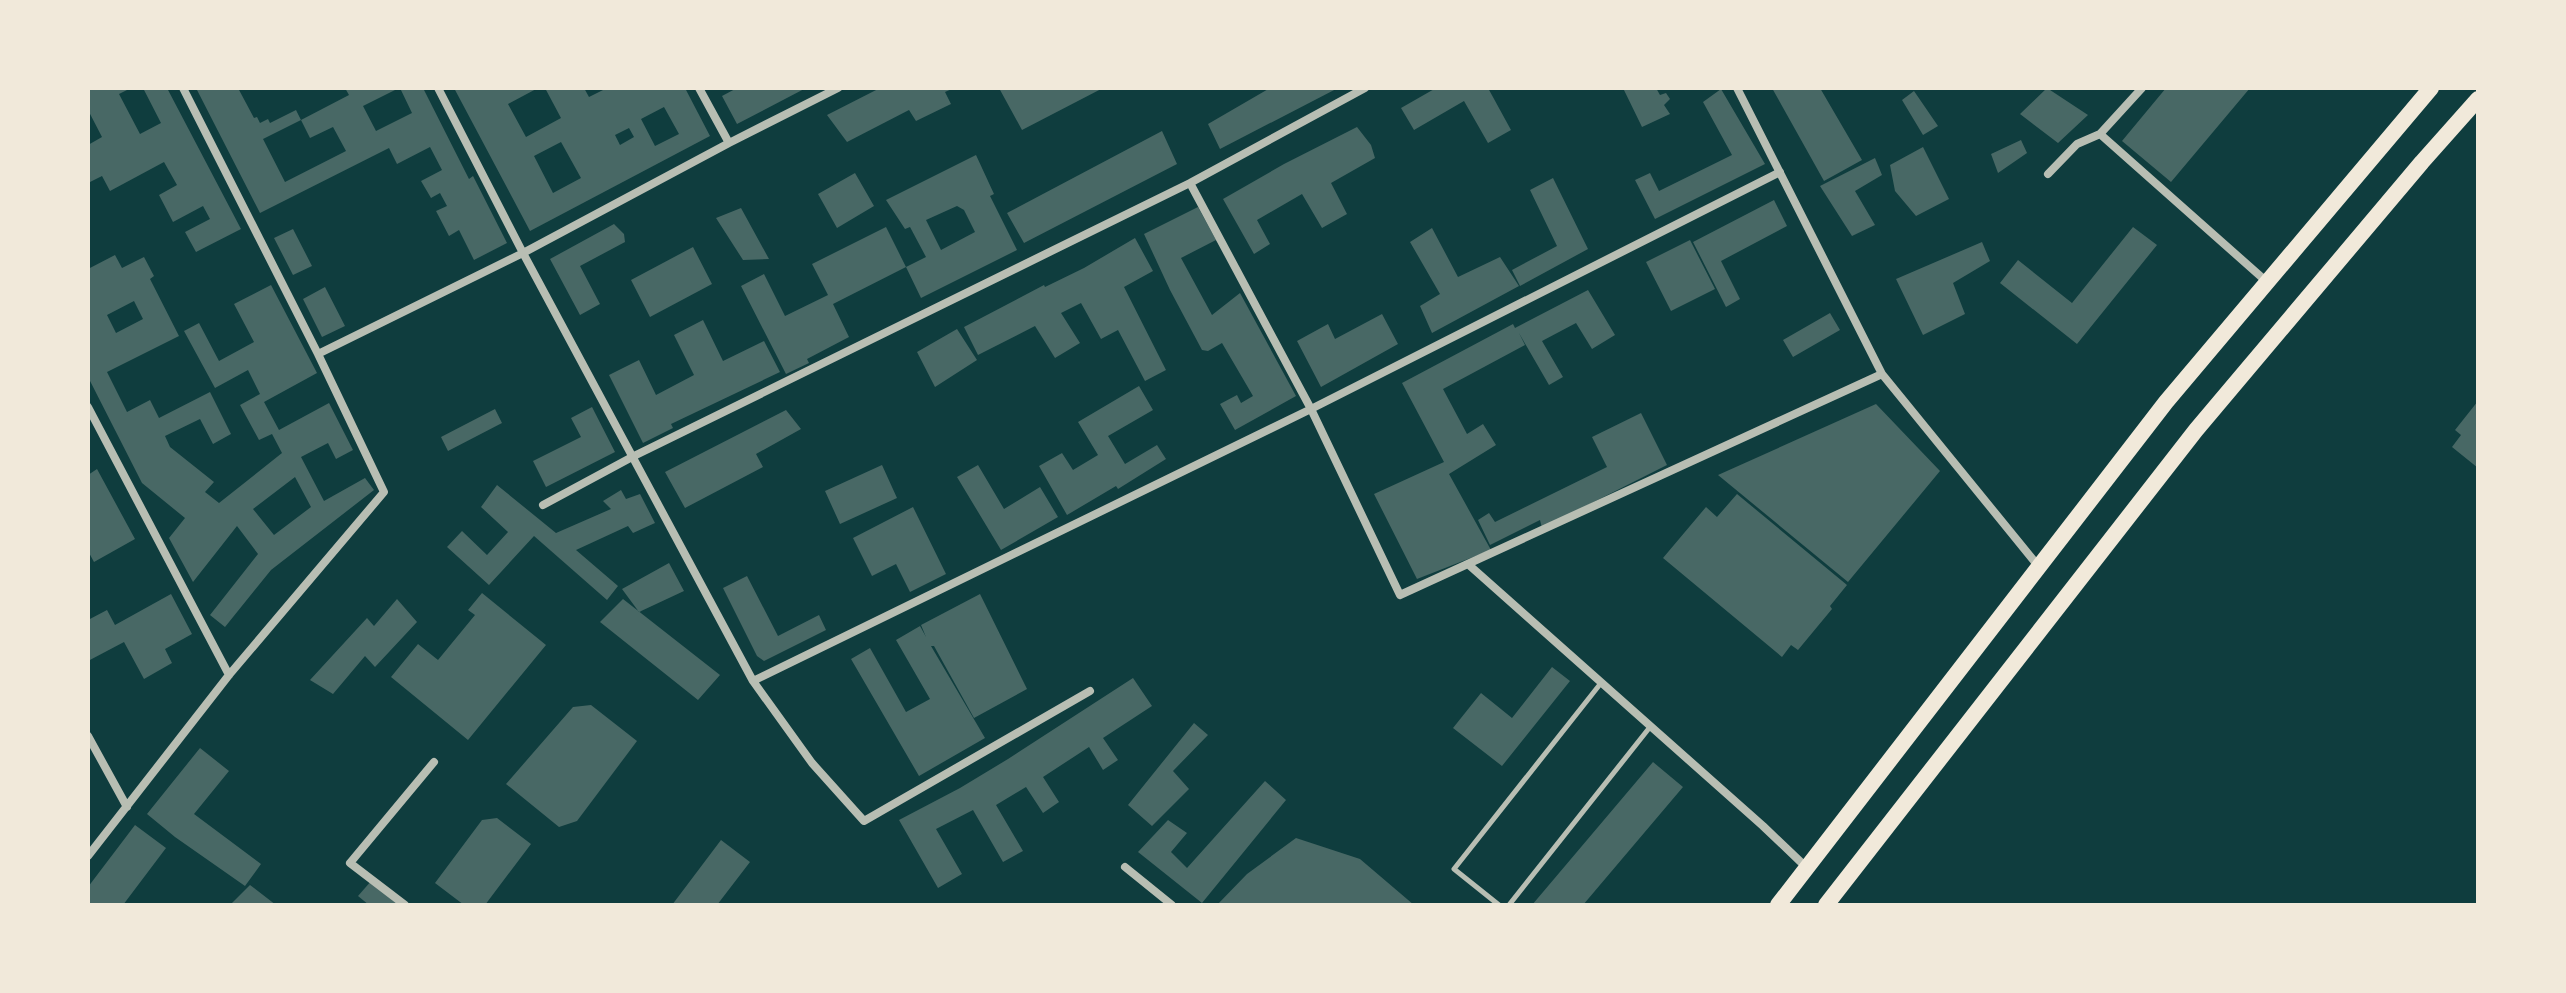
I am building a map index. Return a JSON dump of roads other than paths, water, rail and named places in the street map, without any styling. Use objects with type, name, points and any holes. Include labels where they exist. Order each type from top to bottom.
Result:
[{"type":"highway","points":[[1778,905],[2166,402],[2431,88]]},
{"type":"highway","points":[[1826,905],[2196,430],[2478,99]]},
{"type":"street","points":[[88,856],[229,675],[384,492],[183,88]]},
{"type":"street","points":[[438,88],[753,681],[812,763],[864,821],[1090,691]]},
{"type":"street","points":[[699,88],[729,143]]},
{"type":"street","points":[[318,354],[523,253],[838,88]]},
{"type":"street","points":[[543,505],[634,456],[1190,183],[1365,88]]},
{"type":"street","points":[[1737,88],[1882,374],[2039,567]]},
{"type":"street","points":[[2048,174],[2077,144],[2100,134],[2142,88]]},
{"type":"street","points":[[2100,134],[2267,282]]},
{"type":"street","points":[[753,681],[1311,409],[1780,172]]},
{"type":"street","points":[[1190,183],[1311,409],[1400,595],[1882,374]]},
{"type":"street","points":[[88,407],[229,675]]},
{"type":"street","points":[[1469,565],[1807,868]]},
{"type":"street","points":[[88,736],[127,807]]},
{"type":"street","points":[[405,905],[350,863],[434,762]]},
{"type":"street","points":[[1125,867],[1172,905]]},
{"type":"lane","points":[[1499,905],[1454,869],[1601,682]]},
{"type":"lane","points":[[1509,905],[1650,726]]}]
